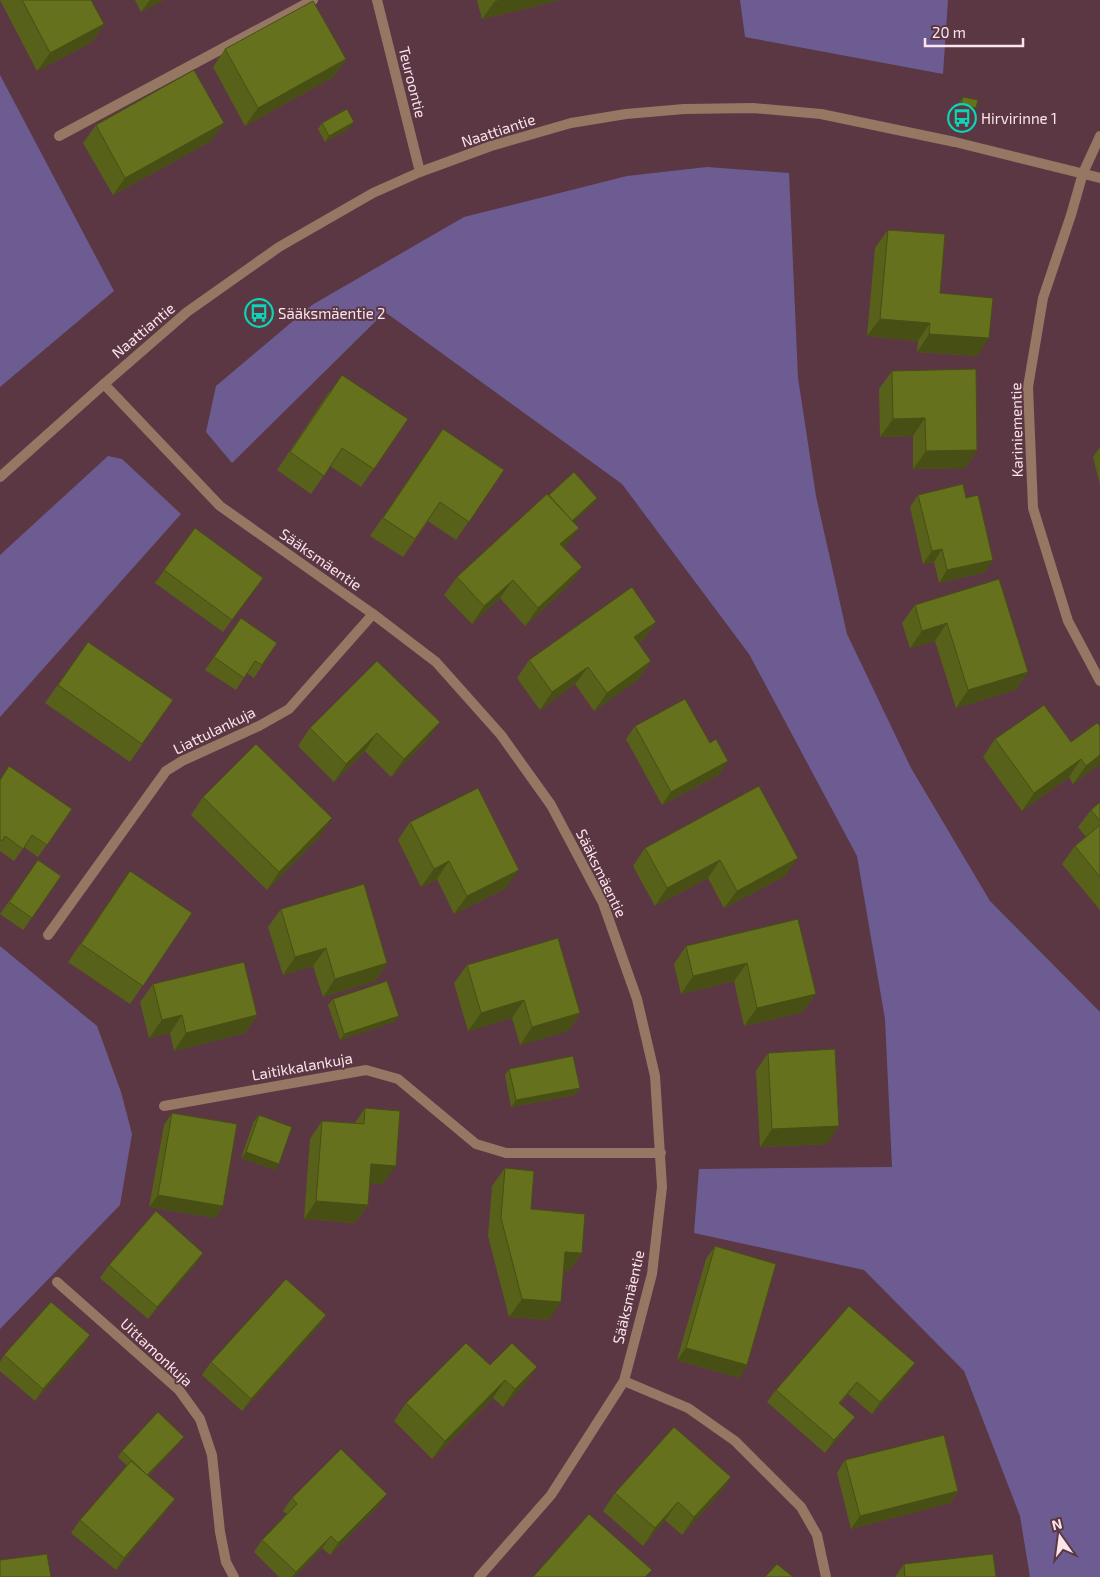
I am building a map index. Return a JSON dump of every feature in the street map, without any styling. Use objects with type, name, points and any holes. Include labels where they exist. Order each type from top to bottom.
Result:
[{"type":"street","points":[[59,136],[313,0]]},
{"type":"street","name":"Teuroontie","points":[[377,0],[420,172]]},
{"type":"street","name":"Naattiantie","points":[[0,477],[187,312],[279,247],[373,194],[420,172],[491,146],[571,123],[626,114],[674,110],[753,108],[830,116],[956,142],[1100,178]]},
{"type":"street","name":"Kariniementie","points":[[1100,136],[1083,173],[1043,298],[1028,387],[1034,508],[1068,621],[1100,681]]},
{"type":"street","name":"Sääksmäentie","points":[[104,384],[220,506],[373,614],[436,662],[501,735],[551,805],[603,903],[637,999],[655,1076],[662,1187],[652,1274],[624,1381],[551,1495],[479,1577]]},
{"type":"street","name":"Liattulankuja","points":[[48,935],[166,771],[182,761],[259,726],[289,708],[373,614]]},
{"type":"street","name":"Laitikkalankuja","points":[[164,1106],[366,1070],[398,1079],[476,1144],[506,1153],[661,1153]]},
{"type":"street","name":"Uittamonkuja","points":[[57,1282],[179,1390],[200,1419],[212,1455],[220,1532],[226,1562],[234,1577]]},
{"type":"street","points":[[624,1381],[688,1408],[735,1442],[801,1506],[817,1535],[826,1577]]},
{"type":"shaded area","points":[[740,0],[948,0],[943,74],[745,37]]},
{"type":"shaded area","points":[[0,75],[114,291],[0,387]]},
{"type":"shaded area","points":[[707,167],[789,173],[798,378],[816,496],[847,634],[911,768],[990,901],[1100,1012],[1100,1577],[1030,1577],[1020,1516],[964,1371],[864,1270],[694,1233],[699,1169],[892,1167],[885,1019],[857,856],[749,654],[622,484],[385,312],[232,463],[206,432],[216,386],[312,305],[464,217],[627,176]]},
{"type":"shaded area","points":[[108,456],[122,459],[181,514],[0,717],[0,555]]},
{"type":"shaded area","points":[[0,946],[97,1026],[121,1092],[132,1134],[120,1205],[0,1329]]},
{"type":"building","points":[[22,0],[91,0],[104,24],[50,53]]},
{"type":"building","points":[[313,1],[346,59],[258,108],[225,49]]},
{"type":"building","points":[[194,70],[224,123],[125,178],[96,125]]},
{"type":"building","points":[[963,97],[978,100],[976,108],[961,104]]},
{"type":"building","points":[[347,109],[354,122],[329,136],[322,123]]},
{"type":"building","points":[[888,230],[945,234],[940,293],[993,298],[989,338],[929,334],[930,323],[880,319]]},
{"type":"building","points":[[976,369],[977,450],[926,451],[925,418],[893,419],[892,371]]},
{"type":"building","points":[[342,375],[408,419],[374,469],[342,448],[324,476],[290,452]]},
{"type":"building","points":[[443,429],[504,470],[469,522],[440,502],[415,539],[383,518]]},
{"type":"building","points":[[574,472],[597,498],[572,521],[549,495]]},
{"type":"building","points":[[963,484],[966,498],[978,495],[993,560],[947,570],[942,549],[932,551],[918,495]]},
{"type":"building","points":[[547,494],[579,528],[560,544],[582,567],[538,608],[513,580],[484,606],[457,577]]},
{"type":"building","points":[[195,528],[263,578],[232,620],[164,570]]},
{"type":"building","points":[[999,579],[1028,672],[968,690],[947,623],[922,631],[915,605]]},
{"type":"building","points":[[632,587],[656,622],[634,637],[651,661],[607,693],[588,667],[552,692],[529,660]]},
{"type":"building","points":[[241,618],[277,643],[262,665],[255,661],[244,678],[214,657]]},
{"type":"building","points":[[88,642],[173,700],[142,744],[58,685]]},
{"type":"building","points":[[377,661],[440,722],[404,759],[377,733],[346,764],[310,728]]},
{"type":"building","points":[[685,699],[710,743],[716,739],[728,761],[671,792],[635,726]]},
{"type":"building","points":[[1044,705],[1071,742],[1097,723],[1100,726],[1100,755],[1086,766],[1081,759],[1034,793],[995,739]]},
{"type":"building","points":[[256,744],[332,818],[279,872],[203,797]]},
{"type":"building","points":[[9,766],[72,809],[47,845],[32,835],[23,849],[5,836],[2,841],[0,840],[0,780]]},
{"type":"building","points":[[759,786],[798,858],[737,891],[720,860],[667,888],[645,848]]},
{"type":"building","points":[[478,788],[519,870],[467,896],[449,861],[434,869],[410,822]]},
{"type":"building","points":[[1100,802],[1100,821],[1091,810]]},
{"type":"building","points":[[1100,825],[1100,877],[1075,846]]},
{"type":"building","points":[[38,860],[61,876],[32,918],[9,902]]},
{"type":"building","points":[[130,871],[192,913],[143,986],[81,944]]},
{"type":"building","points":[[364,884],[387,963],[335,979],[326,948],[295,957],[281,909]]},
{"type":"building","points":[[798,919],[816,994],[757,1008],[747,963],[693,976],[686,946]]},
{"type":"building","points":[[558,938],[580,1013],[532,1027],[524,1000],[481,1013],[467,965]]},
{"type":"building","points":[[244,962],[257,1015],[186,1033],[182,1015],[162,1020],[153,984]]},
{"type":"building","points":[[387,981],[399,1016],[344,1034],[333,999]]},
{"type":"building","points":[[835,1049],[839,1126],[772,1129],[768,1053]]},
{"type":"building","points":[[573,1056],[580,1088],[516,1100],[509,1069]]},
{"type":"building","points":[[365,1108],[400,1111],[396,1166],[371,1164],[368,1205],[316,1201],[322,1121],[364,1124]]},
{"type":"building","points":[[172,1113],[237,1124],[223,1206],[158,1195]]},
{"type":"building","points":[[259,1115],[292,1127],[279,1164],[246,1152]]},
{"type":"building","points":[[505,1168],[534,1171],[531,1209],[585,1214],[582,1253],[565,1252],[561,1302],[522,1299],[501,1218]]},
{"type":"building","points":[[156,1211],[203,1253],[157,1307],[109,1265]]},
{"type":"building","points":[[715,1246],[776,1264],[747,1365],[686,1348]]},
{"type":"building","points":[[286,1279],[326,1315],[251,1399],[211,1362]]},
{"type":"building","points":[[51,1302],[90,1335],[43,1389],[4,1355]]},
{"type":"building","points":[[849,1306],[915,1363],[880,1402],[857,1382],[839,1403],[855,1417],[834,1440],[776,1390]]},
{"type":"building","points":[[466,1343],[490,1365],[512,1343],[537,1367],[515,1389],[505,1380],[445,1441],[406,1403]]},
{"type":"building","points":[[158,1412],[184,1437],[147,1475],[122,1451]]},
{"type":"building","points":[[674,1427],[731,1477],[694,1517],[678,1502],[655,1528],[615,1493]]},
{"type":"building","points":[[944,1435],[958,1491],[860,1516],[845,1460]]},
{"type":"building","points":[[341,1449],[387,1494],[338,1543],[331,1536],[296,1572],[262,1540],[297,1504],[292,1498]]},
{"type":"building","points":[[131,1461],[175,1499],[124,1558],[80,1520]]},
{"type":"building","points":[[589,1514],[652,1570],[645,1577],[533,1577]]},
{"type":"building","points":[[47,1554],[51,1577],[0,1577],[0,1560]]},
{"type":"building","points":[[993,1554],[996,1577],[905,1577],[904,1564]]},
{"type":"building","points":[[777,1564],[793,1577],[765,1577]]},
{"type":"place","name":"Hirvirinne 1","points":[[962,118]]},
{"type":"place","name":"Sääksmäentie 2","points":[[259,313]]}]
